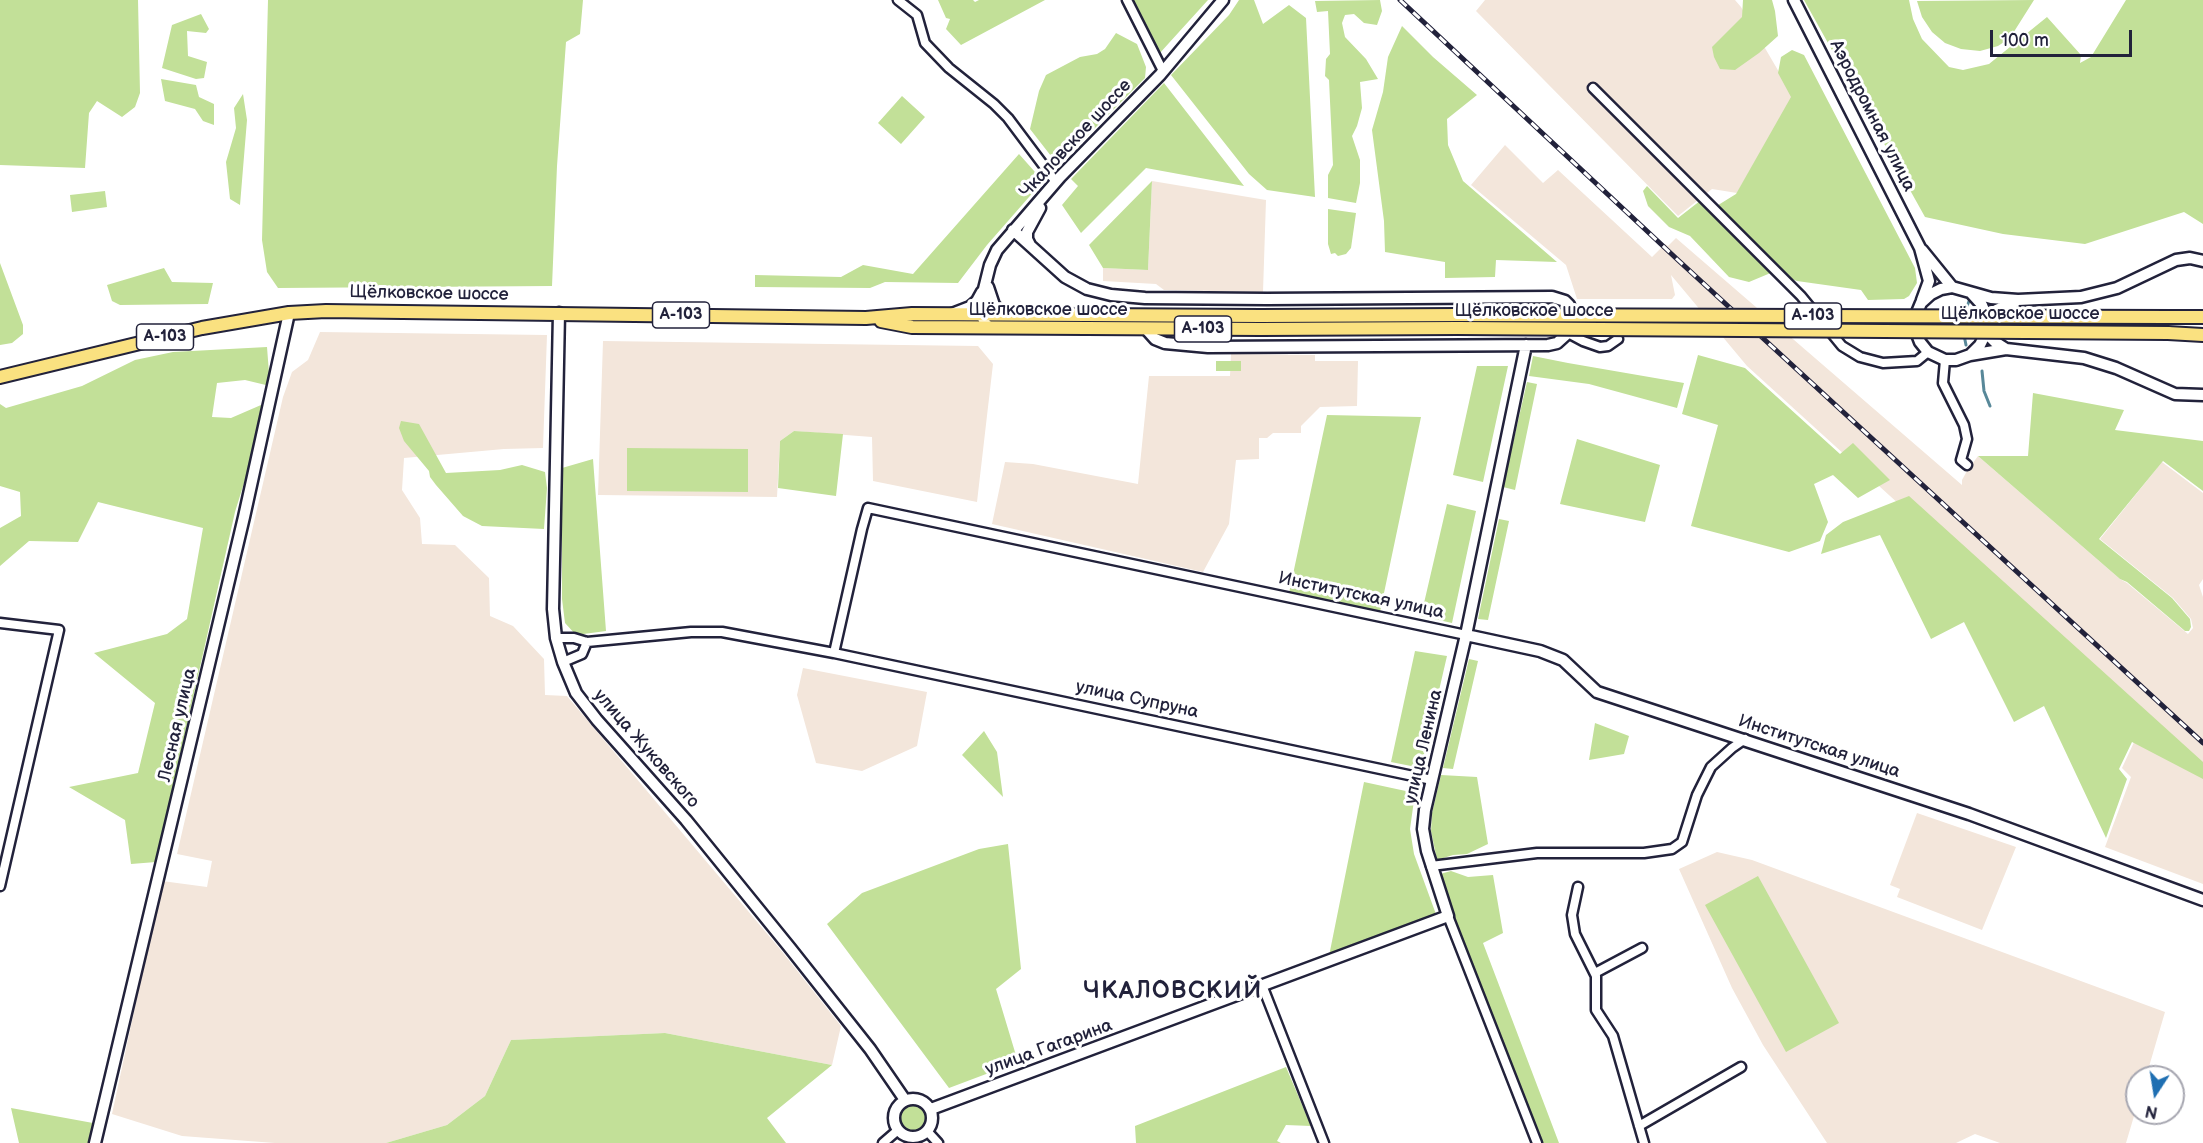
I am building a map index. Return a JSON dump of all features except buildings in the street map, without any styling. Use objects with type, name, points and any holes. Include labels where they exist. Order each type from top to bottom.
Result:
[{"type":"main road","name":"Щёлковское шоссе","points":[[0,377],[202,328],[290,313],[326,311],[866,318],[912,314],[983,314],[2168,333],[2199,336]]},
{"type":"main road","name":"Щёлковское шоссе","points":[[866,318],[912,327],[1146,328],[1458,322],[2203,316]]},
{"type":"street","points":[[898,0],[917,15],[926,44],[949,68],[1008,118],[1056,182],[1027,232],[1029,245],[1006,244],[998,250]]},
{"type":"street","points":[[1127,0],[1163,71]]},
{"type":"street","name":"Чкаловское шоссе","points":[[983,314],[985,284],[998,250],[1013,230],[1163,71],[1223,0]]},
{"type":"street","name":"Аэродромная улица","points":[[1794,0],[1920,248]]},
{"type":"street","points":[[1593,88],[1801,296],[1842,346],[1860,357],[1883,363],[1917,361],[1928,352]]},
{"type":"street","name":"А-103","points":[[1013,230],[1054,269],[1074,283],[1111,295],[1145,298],[1267,299],[1552,297],[1565,301],[1569,305],[1572,322],[1568,333],[1557,343],[1548,345],[1208,347],[1165,343],[1155,339],[1146,328]]},
{"type":"street","points":[[1920,248],[1952,287]]},
{"type":"street","points":[[1920,248],[1929,281],[1916,315],[1915,329],[1920,342],[1928,352],[1945,360],[1956,360],[1970,355],[2007,349],[2084,358],[2116,368],[2175,394],[2203,395]]},
{"type":"street","points":[[1921,303],[1931,294],[1952,287],[1972,294],[2018,300],[2048,300],[2099,294],[2176,260],[2190,258],[2203,261]]},
{"type":"street","points":[[951,314],[970,307],[977,301],[985,284]]},
{"type":"street","points":[[985,284],[994,305],[999,310],[1014,315]]},
{"type":"street","points":[[1970,355],[1980,345],[1986,333],[1987,318],[1982,305],[1972,294]]},
{"type":"street","points":[[1987,318],[1996,310],[2018,300]]},
{"type":"street","points":[[2190,316],[2203,310]]},
{"type":"street","name":"Лесная улица","points":[[95,1143],[244,517],[290,313]]},
{"type":"street","name":"улица Жуковского","points":[[559,313],[553,609],[556,638],[576,693],[686,820],[790,948],[870,1049],[905,1100]]},
{"type":"street","points":[[983,314],[986,325],[990,327]]},
{"type":"street","points":[[1568,333],[1600,347],[1608,346],[1618,339]]},
{"type":"street","points":[[1986,333],[2007,349]]},
{"type":"street","name":"улица Ленина","points":[[1526,345],[1423,829],[1431,866],[1448,916],[1538,1143]]},
{"type":"street","points":[[1945,360],[1943,383],[1964,425],[1967,439],[1961,460],[1967,465]]},
{"type":"street","points":[[2188,396],[2203,389]]},
{"type":"street","name":"Институтская улица","points":[[834,653],[868,508],[1540,651],[1563,660],[1597,692],[1969,814],[2203,900]]},
{"type":"street","points":[[0,624],[59,630],[0,886]]},
{"type":"street","points":[[556,638],[574,638],[587,642],[692,632],[722,632],[834,653]]},
{"type":"street","points":[[563,662],[582,654],[587,642]]},
{"type":"street","name":"улица Супруна","points":[[834,653],[1432,780]]},
{"type":"street","points":[[1431,866],[1537,853],[1623,851],[1644,853],[1672,849],[1682,842],[1698,795],[1711,767],[1745,739]]},
{"type":"street","points":[[1578,887],[1572,915],[1575,934],[1595,973],[1596,1010],[1613,1036],[1644,1143]]},
{"type":"street","name":"улица Гагарина","points":[[931,1109],[1448,916]]},
{"type":"street","points":[[1595,973],[1642,948]]},
{"type":"street","points":[[1262,985],[1324,1143]]},
{"type":"street","points":[[1639,1126],[1741,1067]]},
{"type":"street","points":[[905,1100],[923,1100],[931,1109],[933,1121],[927,1131],[916,1137],[909,1137],[898,1130],[895,1125],[894,1114],[900,1103],[905,1100]]},
{"type":"street","points":[[883,1143],[898,1130]]},
{"type":"street","points":[[927,1131],[938,1143]]},
{"type":"shaded area","points":[[1485,0],[1735,0],[1793,96],[1737,193],[1712,189],[1678,216],[1476,11]]},
{"type":"shaded area","points":[[1505,145],[1543,183],[1558,170],[1652,257],[1665,244],[1668,246],[1676,238],[1962,485],[1962,480],[1978,456],[2120,579],[2188,634],[2193,628],[2191,619],[2173,598],[2100,539],[2162,462],[2203,493],[2203,579],[2199,585],[2203,597],[2203,884],[2105,847],[2131,777],[2122,768],[2142,725],[1747,366],[1671,275],[1675,295],[1672,299],[1577,299],[1566,265],[1471,185]]},
{"type":"shaded area","points":[[1152,181],[1266,200],[1263,292],[1164,290],[1156,284],[1103,281],[1103,268],[1148,270]]},
{"type":"shaded area","points":[[320,332],[547,335],[543,448],[504,449],[404,458],[402,490],[420,518],[422,544],[455,545],[489,578],[490,616],[513,626],[544,659],[545,695],[567,696],[780,949],[841,1026],[832,1065],[665,1033],[511,1040],[485,1096],[447,1125],[386,1143],[275,1143],[182,1136],[112,1114],[162,881],[207,887],[212,861],[177,854],[283,397],[292,372],[308,360]]},
{"type":"shaded area","points":[[603,341],[978,346],[993,364],[977,502],[873,481],[872,437],[794,431],[780,441],[777,497],[598,495]]},
{"type":"shaded area","points":[[1231,354],[1315,355],[1315,361],[1358,361],[1357,406],[1320,407],[1301,426],[1301,433],[1273,433],[1267,438],[1259,438],[1259,459],[1236,460],[1229,524],[1203,572],[992,524],[1005,462],[1033,464],[1138,484],[1149,376],[1230,376]]},
{"type":"shaded area","points":[[803,668],[927,692],[917,746],[862,771],[816,763],[797,695]]},
{"type":"shaded area","points":[[1917,813],[2016,847],[1982,930],[1897,897],[1900,889],[1890,885]]},
{"type":"shaded area","points":[[1717,852],[1752,860],[2165,1012],[2150,1065],[2125,1065],[2125,1125],[2131,1125],[2126,1143],[2000,1143],[1975,1134],[1956,1143],[1827,1143],[1763,1045],[1732,988],[1679,869]]},
{"type":"green space","points":[[0,0],[138,0],[140,93],[135,107],[122,117],[97,101],[89,113],[85,168],[0,165]]},
{"type":"green space","points":[[268,0],[583,0],[580,34],[566,42],[557,166],[552,286],[278,288],[267,272],[262,240]]},
{"type":"green space","points":[[938,0],[973,0],[975,2],[979,0],[1045,0],[961,45],[946,29],[950,19],[946,18]]},
{"type":"green space","points":[[1132,0],[1208,0],[1159,54]]},
{"type":"green space","points":[[1239,0],[1254,0],[1263,24],[1289,5],[1306,18],[1315,197],[1267,190],[1249,174],[1171,75],[1229,15]]},
{"type":"green space","points":[[1380,0],[1382,11],[1377,25],[1364,23],[1354,14],[1345,15],[1342,23],[1345,37],[1366,59],[1378,79],[1360,82],[1362,108],[1352,136],[1360,160],[1360,183],[1356,203],[1328,198],[1328,175],[1333,165],[1329,80],[1325,76],[1326,59],[1330,54],[1328,11],[1317,12],[1315,1]]},
{"type":"green space","points":[[1743,0],[1772,0],[1778,36],[1735,70],[1720,69],[1712,47],[1742,17]]},
{"type":"green space","points":[[1804,0],[1909,0],[1913,19],[1922,39],[1949,67],[1963,70],[1989,64],[2047,17],[2081,55],[2080,63],[2091,57],[2126,0],[2203,0],[2203,224],[2184,212],[2085,244],[2003,234],[1925,217]]},
{"type":"green space","points":[[2034,0],[2010,38],[1998,46],[1980,51],[1961,49],[1945,43],[1932,32],[1922,17],[1917,1]]},
{"type":"green space","points":[[201,14],[209,29],[206,33],[187,31],[188,56],[207,62],[204,78],[196,79],[162,68],[172,25]]},
{"type":"green space","points":[[1402,26],[1433,57],[1477,95],[1447,119],[1448,145],[1463,181],[1557,262],[1496,260],[1495,277],[1445,278],[1445,262],[1385,252],[1384,221],[1372,130],[1383,92],[1388,57]]},
{"type":"green space","points":[[1116,33],[1137,44],[1146,67],[1145,78],[1058,165],[1030,129],[1039,91],[1046,75],[1080,57],[1097,54],[1105,49]]},
{"type":"green space","points":[[1792,50],[1804,55],[1915,268],[1917,283],[1909,296],[1904,299],[1868,300],[1861,290],[1797,281],[1773,272],[1749,282],[1729,277],[1690,236],[1669,227],[1648,206],[1643,191],[1647,186],[1678,218],[1705,197],[1715,207],[1736,194],[1791,97],[1778,73],[1781,57]]},
{"type":"green space","points":[[161,79],[196,85],[199,97],[214,104],[214,125],[203,121],[195,109],[165,101]]},
{"type":"green space","points":[[1164,83],[1244,186],[1146,168],[1081,233],[1062,205],[1078,186],[1071,179]]},
{"type":"green space","points":[[243,94],[247,120],[240,205],[230,199],[226,162],[236,128],[234,108]]},
{"type":"green space","points":[[902,96],[925,117],[901,144],[878,123]]},
{"type":"green space","points":[[1019,154],[1043,181],[987,245],[958,283],[885,282],[870,288],[755,287],[755,275],[841,277],[863,265],[913,274]]},
{"type":"green space","points":[[1152,181],[1148,270],[1103,268],[1089,245]]},
{"type":"green space","points":[[105,191],[107,207],[72,212],[70,195]]},
{"type":"green space","points":[[1328,209],[1356,213],[1351,248],[1346,254],[1338,256],[1335,253],[1331,254],[1328,244]]},
{"type":"green space","points":[[0,263],[23,325],[23,334],[12,343],[0,345]]},
{"type":"green space","points":[[164,268],[172,282],[213,283],[208,304],[120,305],[112,301],[107,285]]},
{"type":"green space","points":[[267,347],[270,386],[245,380],[217,383],[212,417],[231,418],[261,405],[262,412],[256,444],[235,512],[156,862],[131,864],[125,820],[69,787],[138,773],[155,703],[94,653],[167,634],[187,619],[203,528],[98,502],[78,542],[29,541],[0,566],[0,528],[21,516],[20,492],[0,486],[0,404],[6,408],[82,386],[135,360],[173,352]]},
{"type":"green space","points":[[1698,355],[1745,368],[1840,454],[1853,443],[1890,480],[1858,498],[1833,475],[1814,484],[1828,522],[1820,541],[1789,552],[1691,526],[1718,425],[1682,414]]},
{"type":"green space","points":[[1533,356],[1684,383],[1677,408],[1589,384],[1529,376]]},
{"type":"green space","points":[[1216,361],[1241,361],[1241,371],[1216,371]]},
{"type":"green space","points":[[1477,366],[1508,366],[1483,482],[1453,475]]},
{"type":"green space","points":[[1527,382],[1537,384],[1515,490],[1503,487]]},
{"type":"green space","points":[[2033,393],[2124,410],[2115,430],[2203,441],[2203,491],[2163,461],[2099,539],[2172,598],[2190,619],[2189,631],[2185,631],[2127,582],[2120,579],[1978,456],[2028,456]]},
{"type":"green space","points":[[1327,415],[1421,417],[1380,612],[1289,593]]},
{"type":"green space","points":[[401,421],[419,424],[446,473],[500,470],[522,465],[545,472],[547,488],[544,529],[482,526],[463,516],[436,485],[429,471],[404,441],[399,428]]},
{"type":"green space","points":[[794,431],[843,434],[836,496],[778,488],[780,441]]},
{"type":"green space","points":[[1577,439],[1660,465],[1645,522],[1560,504]]},
{"type":"green space","points":[[627,448],[748,449],[748,492],[627,491]]},
{"type":"green space","points":[[593,459],[606,631],[576,635],[565,623],[562,599],[562,468]]},
{"type":"green space","points":[[1909,496],[2203,762],[2203,779],[2132,742],[2119,769],[2127,779],[2106,838],[2044,706],[2014,722],[1964,622],[1931,639],[1880,535],[1821,554],[1826,535],[1843,522]]},
{"type":"green space","points":[[1447,504],[1476,511],[1452,623],[1421,616]]},
{"type":"green space","points":[[1499,519],[1509,521],[1488,620],[1478,619]]},
{"type":"green space","points":[[1415,651],[1447,656],[1421,768],[1391,762]]},
{"type":"green space","points":[[1469,659],[1478,661],[1453,769],[1443,768]]},
{"type":"green space","points":[[1595,723],[1629,736],[1624,754],[1589,760]]},
{"type":"green space","points":[[984,731],[997,752],[1003,797],[962,755]]},
{"type":"green space","points":[[1441,775],[1477,777],[1488,844],[1467,854],[1437,860],[1431,831],[1432,813]]},
{"type":"green space","points":[[1364,782],[1415,793],[1410,829],[1414,854],[1437,917],[1329,956]]},
{"type":"green space","points":[[1008,844],[1021,969],[996,989],[1018,1062],[949,1088],[827,924],[862,893],[979,849]]},
{"type":"green space","points":[[1451,871],[1468,877],[1493,875],[1503,933],[1483,943],[1559,1143],[1543,1143],[1452,915],[1440,874]]},
{"type":"green space","points":[[1758,876],[1839,1023],[1786,1052],[1705,905]]},
{"type":"green space","points":[[665,1033],[832,1065],[767,1118],[786,1143],[386,1143],[447,1125],[485,1096],[511,1040]]},
{"type":"green space","points":[[1286,1067],[1311,1126],[1286,1125],[1277,1141],[1281,1143],[1136,1143],[1135,1126]]},
{"type":"green space","points":[[913,1104],[923,1108],[927,1118],[923,1128],[913,1132],[903,1128],[899,1118],[903,1108]]},
{"type":"green space","points":[[11,1108],[93,1123],[88,1143],[19,1143]]},
{"type":"waterway","points":[[1964,313],[1970,299]]},
{"type":"waterway","points":[[1964,335],[1966,345]]},
{"type":"waterway","points":[[1982,371],[1984,391],[1990,406]]},
{"type":"railway","points":[[1400,0],[1679,261],[2203,743]]},
{"type":"district","name":"ЧКАЛОВСКИЙ","points":[[1173,992]]}]
